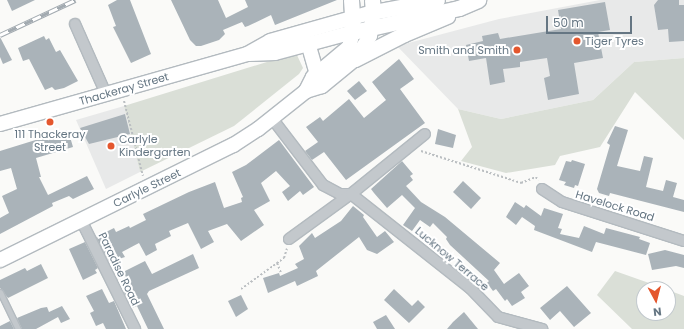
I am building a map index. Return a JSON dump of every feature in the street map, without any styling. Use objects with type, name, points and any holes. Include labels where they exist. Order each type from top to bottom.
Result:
[{"type":"main road","points":[[351,0],[353,25],[372,28],[459,8],[478,0]]},
{"type":"main road","points":[[373,6],[437,0]]},
{"type":"main road","name":"Thackeray Street","points":[[247,54],[275,53],[308,43],[353,25],[373,6]]},
{"type":"main road","name":"Carlyle Street","points":[[0,260],[233,145],[306,91],[322,86],[355,59],[364,48],[372,28],[373,6]]},
{"type":"main road","points":[[355,59],[404,34],[448,16],[459,8]]},
{"type":"main road","name":"Thackeray Street","points":[[0,124],[247,54],[270,41],[353,25]]},
{"type":"main road","name":"Carlyle Street","points":[[306,91],[317,74],[349,47],[353,25]]},
{"type":"main road","points":[[308,43],[317,74]]},
{"type":"street","points":[[75,24],[106,94]]},
{"type":"street","points":[[271,117],[323,185],[340,194],[351,194]]},
{"type":"street","points":[[289,239],[351,194],[425,134]]},
{"type":"street","name":"Havelock Road","points":[[542,189],[562,202],[684,240]]},
{"type":"street","name":"Lucknow Terrace","points":[[351,194],[470,288],[498,317],[542,329]]},
{"type":"street","name":"Paradise Road","points":[[81,220],[135,329]]},
{"type":"lane","points":[[0,292],[18,329]]},
{"type":"path","points":[[122,90],[146,188]]},
{"type":"path","points":[[420,150],[443,160],[456,162],[521,183],[536,177]]},
{"type":"path","points":[[241,289],[284,258],[289,239]]},
{"type":"path","points":[[277,263],[281,273]]},
{"type":"shaded area","points":[[600,0],[684,0],[684,58],[634,62],[593,100],[501,119],[458,109],[397,46],[499,19]]},
{"type":"shaded area","points":[[296,53],[303,68],[299,74],[234,126],[140,172],[124,106]]},
{"type":"shaded area","points":[[684,58],[684,140],[635,92],[600,147],[560,156],[555,165],[506,173],[461,161],[472,147],[458,109],[501,119],[593,100],[634,62]]},
{"type":"shaded area","name":"Carlyle Kindergarten","points":[[124,106],[140,172],[106,189],[76,120]]},
{"type":"shaded area","points":[[615,271],[643,281],[636,281],[636,321],[676,321],[676,293],[684,296],[684,329],[632,329],[597,295]]},
{"type":"building","points":[[7,0],[35,0],[12,11]]},
{"type":"building","points":[[117,0],[130,0],[151,54],[131,63],[113,27],[116,26],[108,5]]},
{"type":"building","points":[[171,0],[218,0],[226,18],[248,7],[245,0],[337,0],[275,25],[271,15],[245,27],[242,22],[223,30],[225,34],[219,40],[201,46],[196,46],[190,40]]},
{"type":"building","points":[[658,0],[679,0],[679,5],[684,5],[684,41],[669,42],[668,29],[658,30],[654,5]]},
{"type":"building","points":[[605,2],[610,30],[598,32],[603,58],[574,63],[579,94],[548,100],[544,78],[550,76],[547,58],[520,62],[520,67],[503,69],[505,82],[490,85],[486,58],[469,61],[466,45],[483,41],[482,36],[498,33],[500,39],[561,29],[558,10]]},
{"type":"building","points":[[44,36],[46,40],[49,38],[56,52],[60,50],[78,81],[64,88],[55,90],[52,87],[45,90],[29,59],[23,61],[18,48]]},
{"type":"building","points":[[0,37],[12,60],[3,64],[0,57]]},
{"type":"building","points":[[399,59],[414,79],[400,89],[425,123],[346,180],[324,152],[312,160],[305,151],[318,142],[306,127],[320,117],[323,121],[349,99],[364,118],[386,100],[372,82]]},
{"type":"building","points":[[359,81],[367,91],[355,100],[347,91]]},
{"type":"building","points":[[125,114],[130,134],[89,144],[80,128]]},
{"type":"building","points":[[615,126],[628,130],[617,166],[640,171],[644,156],[653,158],[646,187],[663,191],[666,180],[677,183],[673,197],[684,200],[684,212],[610,193],[609,196],[599,193],[597,189],[610,145],[607,143]]},
{"type":"building","points":[[438,129],[456,135],[453,148],[435,144]]},
{"type":"building","points":[[68,130],[73,147],[36,158],[41,177],[39,177],[48,195],[87,176],[94,189],[73,199],[69,196],[52,203],[53,206],[0,234],[0,218],[9,213],[2,196],[17,189],[11,168],[0,171],[0,151]]},
{"type":"building","points":[[279,140],[314,187],[303,195],[300,191],[288,201],[282,192],[290,186],[276,171],[261,183],[270,201],[254,210],[264,225],[241,241],[227,224],[208,231],[214,242],[201,249],[188,223],[169,231],[171,236],[155,244],[157,250],[146,256],[139,243],[122,252],[125,257],[109,262],[96,237],[114,228],[116,232],[129,226],[130,228],[146,220],[143,214],[189,192],[215,182],[224,208],[242,202],[241,198],[243,197],[232,172],[246,165]]},
{"type":"building","points":[[572,160],[585,164],[578,186],[575,185],[574,188],[564,185],[566,182],[559,180],[566,161],[571,162]]},
{"type":"building","points":[[402,161],[413,174],[410,176],[413,180],[406,186],[421,202],[445,217],[500,263],[494,270],[504,284],[519,273],[529,286],[521,292],[525,298],[512,306],[507,299],[505,301],[496,289],[493,291],[487,283],[489,281],[450,245],[446,239],[447,237],[433,223],[430,227],[420,220],[412,231],[403,225],[415,208],[402,195],[387,208],[371,189]]},
{"type":"building","points":[[463,181],[481,198],[471,209],[453,192]]},
{"type":"building","points":[[515,202],[524,208],[526,205],[541,216],[544,208],[563,214],[558,228],[562,229],[560,234],[579,238],[584,226],[604,234],[606,228],[640,237],[639,239],[650,243],[646,255],[596,242],[592,252],[534,230],[535,226],[522,217],[516,225],[506,217]]},
{"type":"building","points":[[353,206],[364,215],[363,217],[377,237],[385,231],[394,242],[377,254],[367,250],[359,237],[316,271],[318,276],[297,286],[295,281],[268,293],[263,278],[279,273],[280,276],[298,268],[295,264],[304,259],[299,246],[312,233],[315,238],[341,221]]},
{"type":"building","points":[[85,242],[98,268],[95,270],[97,273],[83,280],[69,249]]},
{"type":"building","points":[[665,250],[684,255],[684,268],[676,266],[652,270],[648,254]]},
{"type":"building","points":[[193,254],[199,268],[149,291],[147,294],[164,329],[148,329],[137,306],[132,308],[125,295],[120,280],[126,277],[123,272],[145,261],[152,274]]},
{"type":"building","points":[[41,264],[48,278],[8,298],[0,288],[0,280],[25,268],[27,271]]},
{"type":"building","points":[[567,286],[591,313],[574,327],[560,311],[550,320],[540,308]]},
{"type":"building","points":[[102,289],[109,303],[114,301],[126,329],[106,329],[103,323],[96,326],[90,313],[94,311],[86,296]]},
{"type":"building","points":[[394,289],[412,306],[418,300],[425,307],[409,323],[384,300]]},
{"type":"building","points":[[241,295],[248,309],[236,317],[228,301]]},
{"type":"building","points":[[62,306],[70,319],[61,323],[58,317],[36,329],[22,329],[17,318],[41,308],[47,307],[49,312]]},
{"type":"building","points":[[464,312],[478,329],[447,329],[453,322]]},
{"type":"building","points":[[386,315],[395,329],[377,329],[373,322]]},
{"type":"building","points":[[10,321],[14,329],[0,329],[0,326]]},
{"type":"railway","points":[[0,35],[75,0]]},
{"type":"place","name":"Tiger Tyres","points":[[577,41]]},
{"type":"place","name":"Smith and Smith","points":[[517,50]]},
{"type":"place","name":"111 Thackeray Street","points":[[50,122]]},
{"type":"place","name":"Carlyle Kindergarten","points":[[111,146]]}]
